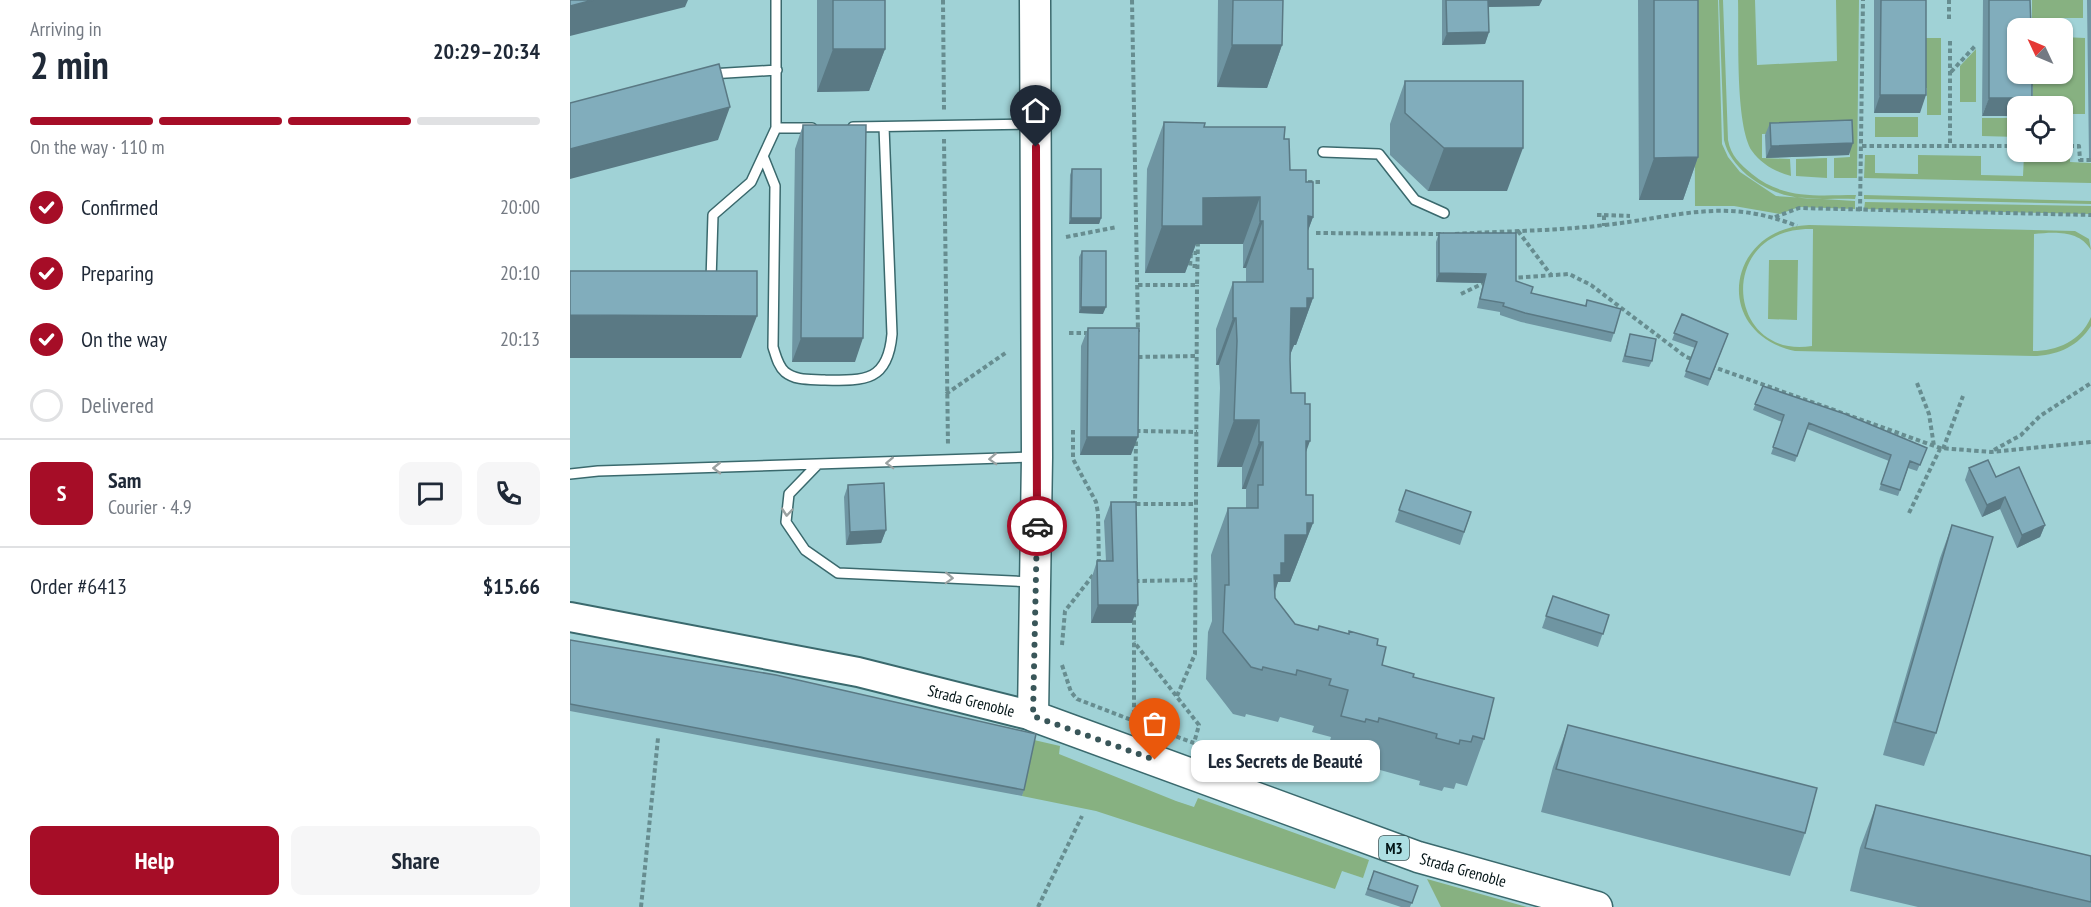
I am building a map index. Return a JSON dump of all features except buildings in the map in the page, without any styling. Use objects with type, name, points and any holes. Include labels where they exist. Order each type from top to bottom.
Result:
[{"type":"highway","points":[[1033,716],[1037,457],[1035,0]]},
{"type":"highway","name":"Strada Grenoble","points":[[1033,716],[1418,857],[1597,907]]},
{"type":"main road","name":"Strada Grenoble","points":[[570,617],[858,672],[1033,716]]},
{"type":"lane","points":[[711,291],[713,215],[751,182],[776,128],[776,0]]},
{"type":"lane","points":[[705,76],[777,70]]},
{"type":"lane","points":[[841,127],[1036,124]]},
{"type":"lane","points":[[763,156],[776,186],[773,347],[777,361],[784,372],[798,379],[859,380],[872,377],[884,366],[891,354],[892,334],[884,127]]},
{"type":"lane","points":[[776,128],[819,128]]},
{"type":"lane","points":[[1323,152],[1378,154],[1415,200],[1444,213]]},
{"type":"lane","points":[[570,474],[598,471],[1037,457]]},
{"type":"lane","points":[[817,465],[789,494],[786,522],[805,550],[838,573],[1036,582]]},
{"type":"path","points":[[943,0],[946,394],[949,460]]},
{"type":"path","points":[[1127,333],[1138,333],[1132,0]]},
{"type":"path","points":[[1860,211],[1863,0]]},
{"type":"path","points":[[1949,19],[1950,0]]},
{"type":"path","points":[[1950,41],[1950,146]]},
{"type":"path","points":[[1950,72],[1976,45]]},
{"type":"path","points":[[1862,146],[2007,146]]},
{"type":"path","points":[[2073,146],[2079,146],[2080,160],[2091,160]]},
{"type":"path","points":[[1297,182],[1321,182]]},
{"type":"path","points":[[1774,217],[1799,208],[2091,215]]},
{"type":"path","points":[[1316,233],[1418,236],[1604,226],[1712,209],[1748,211],[1774,217],[1797,226]]},
{"type":"path","points":[[1597,215],[1630,216]]},
{"type":"path","points":[[1604,215],[1604,226]]},
{"type":"path","points":[[2079,215],[2091,220]]},
{"type":"path","points":[[1066,237],[1117,227]]},
{"type":"path","points":[[1177,696],[1195,654],[1198,229]]},
{"type":"path","points":[[1517,230],[1551,275]]},
{"type":"path","points":[[1507,279],[1569,274],[1591,285],[1686,357],[1697,361]]},
{"type":"path","points":[[1461,294],[1484,283],[1495,281]]},
{"type":"path","points":[[1138,285],[1197,285]]},
{"type":"path","points":[[1069,333],[1092,333]]},
{"type":"path","points":[[1138,351],[1138,368]]},
{"type":"path","points":[[946,394],[1007,352]]},
{"type":"path","points":[[1138,357],[1197,356]]},
{"type":"path","points":[[1709,365],[1942,448],[1991,452],[2091,442]]},
{"type":"path","points":[[1917,383],[1929,414],[1934,446]]},
{"type":"path","points":[[1991,452],[2021,435],[2040,416],[2091,383]]},
{"type":"path","points":[[1909,513],[1942,448],[1963,396]]},
{"type":"path","points":[[1135,515],[1137,421]]},
{"type":"path","points":[[1062,649],[1065,611],[1089,578],[1099,570],[1096,502],[1073,459],[1073,430]]},
{"type":"path","points":[[1136,431],[1197,432]]},
{"type":"path","points":[[1135,504],[1196,504]]},
{"type":"path","points":[[1134,570],[1134,593]]},
{"type":"path","points":[[1134,581],[1196,580]]},
{"type":"path","points":[[1134,605],[1134,721]]},
{"type":"path","points":[[1062,657],[1064,678],[1077,699],[1194,743],[1199,725],[1133,641]]},
{"type":"path","points":[[641,907],[658,738]]},
{"type":"path","points":[[1038,907],[1082,816]]},
{"type":"green space","points":[[1694,0],[1718,0],[1722,144],[1728,157],[1740,172],[1776,196],[1855,201],[1855,209],[1799,207],[1780,214],[1734,206],[1695,206]]},
{"type":"green space","points":[[1719,0],[1723,0],[1728,140],[1734,155],[1752,174],[1776,188],[1801,194],[1856,195],[1855,199],[1798,198],[1773,191],[1747,175],[1732,159],[1724,140]]},
{"type":"green space","points":[[1738,0],[1755,0],[1757,65],[1837,61],[1836,0],[1859,0],[1857,178],[1834,178],[1834,158],[1850,157],[1849,131],[1762,134],[1762,158],[1790,159],[1791,176],[1769,167],[1752,151],[1747,138],[1740,101]]},
{"type":"green space","points":[[2032,0],[2083,0],[2083,18],[2032,18]]},
{"type":"green space","points":[[2073,37],[2085,38],[2085,114],[2073,114],[2073,96],[2033,96],[2032,84],[2073,84]]},
{"type":"green space","points":[[1922,38],[1941,38],[1941,115],[1927,115],[1927,88],[1922,88]]},
{"type":"green space","points":[[1976,49],[1976,102],[1960,102],[1960,66]]},
{"type":"green space","points":[[1875,117],[1918,117],[1918,137],[1875,137]]},
{"type":"green space","points":[[1982,118],[2007,118],[2007,137],[1982,136]]},
{"type":"green space","points":[[1865,155],[1875,155],[1875,173],[1918,174],[1918,155],[1981,156],[1981,175],[2023,176],[2024,162],[2091,163],[2091,183],[1864,178]]},
{"type":"green space","points":[[1827,158],[1827,178],[1796,176],[1796,159]]},
{"type":"green space","points":[[1864,195],[2091,201],[2091,204],[1864,199]]},
{"type":"green space","points":[[1865,202],[2091,206],[2091,214],[1864,209]]},
{"type":"green space","points":[[1809,225],[2075,231],[2089,239],[2091,250],[2080,239],[2066,234],[2034,234],[2033,351],[2051,349],[2067,343],[2081,332],[2091,317],[2091,326],[2068,348],[2037,356],[1795,351],[1768,341],[1750,324],[1741,304],[1739,282],[1746,261],[1760,243],[1781,231]],"holes":[[[1813,229],[1812,346],[1783,345],[1762,333],[1748,314],[1743,292],[1747,268],[1759,248],[1781,234]]]},
{"type":"green space","points":[[1769,260],[1798,260],[1797,320],[1768,319]]},
{"type":"green space","points":[[1034,740],[1060,746],[1059,754],[1176,801],[1194,807],[1198,798],[1369,860],[1363,878],[1342,871],[1335,889],[1096,811],[1022,796]]},
{"type":"green space","points":[[1427,879],[1527,907],[1441,907]]},
{"type":"way so far","points":[[1037,526],[1033,716],[1155,760]]},
{"type":"place","name":"Les Secrets de Beauté","points":[[1155,760]]},
{"type":"route","points":[[1036,147],[1037,526]]}]
